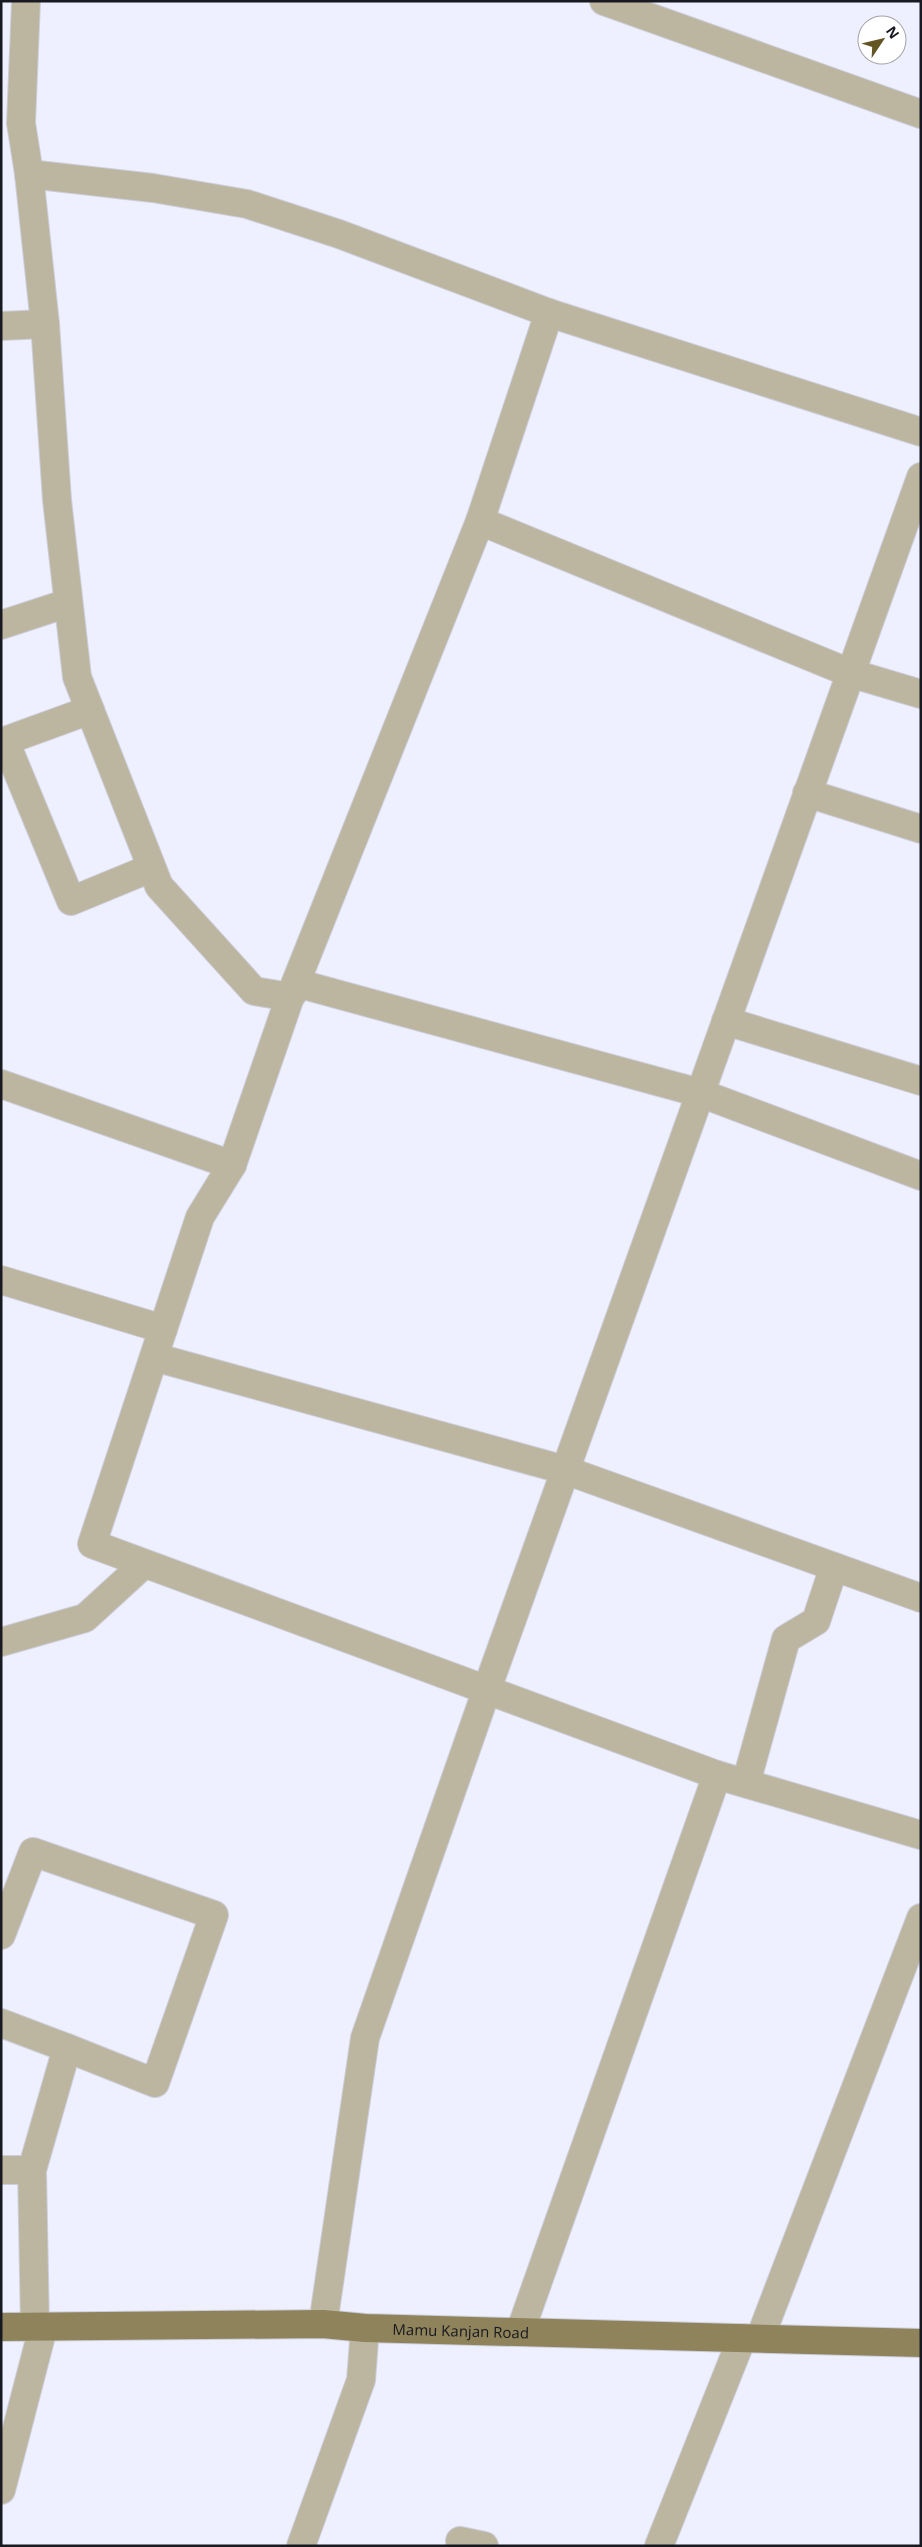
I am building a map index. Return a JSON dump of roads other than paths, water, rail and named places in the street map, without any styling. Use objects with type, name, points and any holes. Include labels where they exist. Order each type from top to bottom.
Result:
[{"type":"main road","name":"Mamu Kanjan Road","points":[[1,2327],[323,2324],[365,2328],[921,2343]]},
{"type":"street","points":[[26,1],[11,124],[29,174],[45,324],[57,500],[77,677],[159,886],[254,991],[290,997]]},
{"type":"street","points":[[604,1],[647,8],[921,114]]},
{"type":"street","points":[[29,174],[153,188],[247,204],[339,234],[549,313],[921,432]]},
{"type":"street","points":[[549,313],[480,522],[290,997],[232,1165],[200,1217],[92,1544],[717,1775],[921,1836]]},
{"type":"street","points":[[1,326],[45,324]]},
{"type":"street","points":[[323,2324],[365,2038],[486,1689],[850,673],[918,495]]},
{"type":"street","points":[[480,522],[850,673],[921,694]]},
{"type":"street","points":[[1,625],[68,603]]},
{"type":"street","points":[[90,710],[5,741],[71,901],[151,868]]},
{"type":"street","points":[[807,793],[921,829]]},
{"type":"street","points":[[290,997],[300,984],[700,1093],[921,1176]]},
{"type":"street","points":[[726,1021],[921,1081]]},
{"type":"street","points":[[1,1084],[232,1165]]},
{"type":"street","points":[[1,1280],[163,1329]]},
{"type":"street","points":[[154,1357],[565,1470],[921,1598]]},
{"type":"street","points":[[1,1642],[85,1618],[144,1564]]},
{"type":"street","points":[[746,1783],[786,1639],[816,1621],[834,1567]]},
{"type":"street","points":[[520,2332],[717,1775]]},
{"type":"street","points":[[1,1935],[33,1852],[214,1916],[155,2083],[1,2023]]},
{"type":"street","points":[[659,2546],[751,2338],[921,1918]]},
{"type":"street","points":[[1,2490],[39,2328],[32,2170],[67,2048]]},
{"type":"street","points":[[1,2170],[32,2170]]},
{"type":"street","points":[[301,2546],[361,2380],[365,2328]]}]
